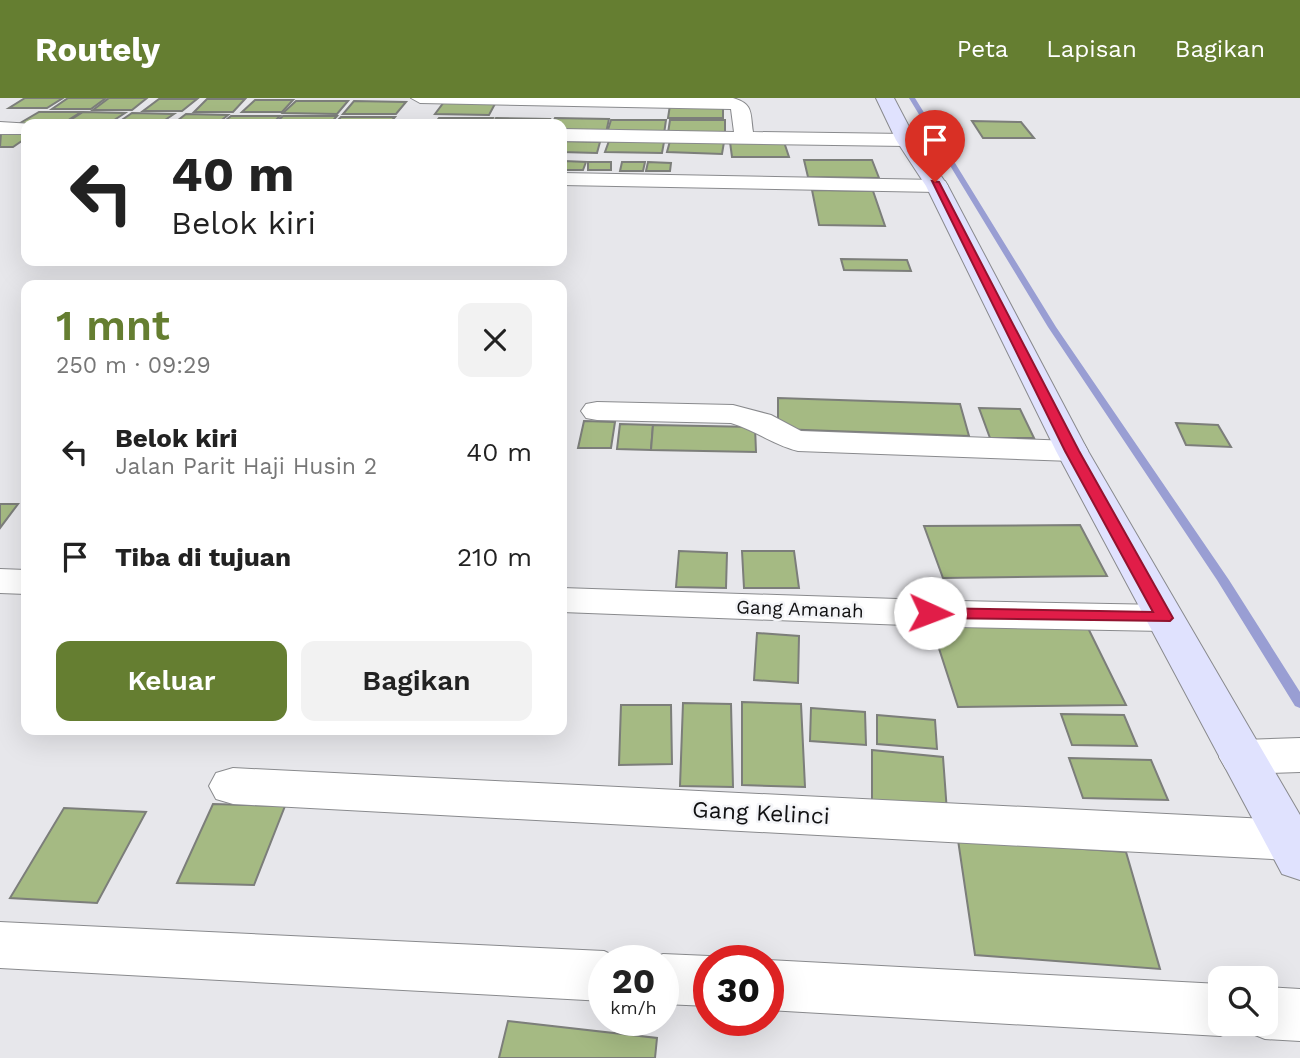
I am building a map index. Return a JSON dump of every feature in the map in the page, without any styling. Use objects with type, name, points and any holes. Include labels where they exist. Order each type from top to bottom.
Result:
[{"type":"street","points":[[408,116],[420,98],[728,102],[740,106],[744,138]]},
{"type":"street","points":[[885,98],[906,140],[937,186],[1072,451],[1294,850]]},
{"type":"street","points":[[0,128],[21,128]]},
{"type":"street","points":[[567,135],[906,140]]},
{"type":"street","points":[[567,179],[937,186]]},
{"type":"street","points":[[597,411],[733,414],[760,422],[782,436],[799,441],[1072,451]]},
{"type":"street","points":[[0,581],[21,582]]},
{"type":"street","name":"Gang Amanah","points":[[567,600],[958,614],[1164,618]]},
{"type":"street","points":[[1242,757],[1300,755]]},
{"type":"street","name":"Gang Kelinci","points":[[233,786],[1294,850]]},
{"type":"street","points":[[0,945],[588,975]]},
{"type":"street","points":[[784,986],[1208,1009]]},
{"type":"street","points":[[1278,1014],[1300,1015]]},
{"type":"building","points":[[25,98],[63,98],[47,108],[9,108]]},
{"type":"building","points":[[68,98],[106,98],[91,109],[52,109]]},
{"type":"building","points":[[109,98],[147,98],[132,110],[93,110]]},
{"type":"building","points":[[159,99],[197,99],[182,111],[143,111]]},
{"type":"building","points":[[207,99],[245,99],[233,112],[194,112]]},
{"type":"building","points":[[255,100],[293,100],[282,112],[242,112]]},
{"type":"building","points":[[296,101],[348,101],[337,114],[283,113]]},
{"type":"building","points":[[354,101],[406,102],[396,114],[343,114]]},
{"type":"building","points":[[444,102],[496,102],[489,115],[435,114]]},
{"type":"building","points":[[670,105],[723,106],[723,118],[668,118]]},
{"type":"building","points":[[39,112],[81,112],[70,119],[27,119]]},
{"type":"building","points":[[83,112],[125,113],[116,119],[72,119]]},
{"type":"building","points":[[132,113],[174,114],[166,119],[123,119]]},
{"type":"building","points":[[186,114],[228,115],[223,119],[180,119]]},
{"type":"building","points":[[231,116],[280,116],[277,119],[227,119]]},
{"type":"building","points":[[283,116],[337,116],[334,119],[280,119]]},
{"type":"building","points":[[341,117],[395,117],[393,119],[339,119]]},
{"type":"building","points":[[439,118],[493,118],[492,119]]},
{"type":"building","points":[[555,118],[609,119],[606,133],[567,132],[567,119]]},
{"type":"building","points":[[611,120],[666,120],[664,134],[607,133]]},
{"type":"building","points":[[670,120],[725,120],[725,134],[668,133]]},
{"type":"building","points":[[972,121],[1021,122],[1034,138],[983,138]]},
{"type":"building","points":[[1,133],[21,133],[21,141],[13,147],[0,147]]},
{"type":"building","points":[[567,141],[600,142],[597,153],[567,152]]},
{"type":"building","points":[[609,141],[664,142],[662,153],[605,152]]},
{"type":"building","points":[[670,141],[724,142],[722,154],[667,152]]},
{"type":"building","points":[[730,142],[784,142],[789,157],[732,157]]},
{"type":"building","points":[[804,160],[872,160],[879,178],[808,177]]},
{"type":"building","points":[[567,161],[586,162],[583,170],[567,170]]},
{"type":"building","points":[[588,162],[611,162],[611,170],[588,170]]},
{"type":"building","points":[[622,162],[645,162],[643,171],[620,171]]},
{"type":"building","points":[[648,162],[671,163],[670,171],[646,171]]},
{"type":"building","points":[[812,190],[873,191],[885,226],[819,225]]},
{"type":"building","points":[[841,259],[907,260],[911,271],[844,270]]},
{"type":"building","points":[[778,398],[960,404],[969,436],[778,429]]},
{"type":"building","points":[[979,408],[1020,409],[1034,438],[990,438]]},
{"type":"building","points":[[584,421],[615,422],[611,448],[578,448]]},
{"type":"building","points":[[1176,423],[1218,425],[1231,447],[1186,445]]},
{"type":"building","points":[[620,424],[653,425],[651,450],[617,449]]},
{"type":"building","points":[[653,425],[755,427],[756,452],[651,450]]},
{"type":"building","points":[[0,504],[18,504],[0,528]]},
{"type":"building","points":[[1080,525],[1107,576],[943,578],[924,526]]},
{"type":"building","points":[[679,551],[727,553],[726,588],[676,587]]},
{"type":"building","points":[[742,551],[794,551],[799,588],[744,588]]},
{"type":"building","points":[[1087,626],[1126,705],[958,707],[932,627]]},
{"type":"building","points":[[757,633],[799,636],[798,683],[754,680]]},
{"type":"building","points":[[742,702],[801,704],[805,787],[742,785]]},
{"type":"building","points":[[683,703],[731,704],[733,787],[680,786]]},
{"type":"building","points":[[621,705],[671,705],[672,764],[619,765]]},
{"type":"building","points":[[811,708],[865,712],[866,745],[810,741]]},
{"type":"building","points":[[1061,714],[1124,715],[1137,746],[1072,745]]},
{"type":"building","points":[[877,715],[935,720],[937,749],[877,744]]},
{"type":"building","points":[[872,750],[943,757],[947,812],[872,804]]},
{"type":"building","points":[[1069,758],[1151,760],[1168,800],[1083,798]]},
{"type":"building","points":[[213,804],[285,806],[254,885],[177,883]]},
{"type":"building","points":[[64,808],[146,812],[97,903],[10,898]]},
{"type":"building","points":[[958,840],[1126,852],[1160,969],[975,955]]},
{"type":"building","points":[[508,1021],[588,1030],[588,1036],[657,1038],[655,1058],[499,1058]]},
{"type":"waterway","points":[[912,98],[1052,327],[1223,580],[1300,703]]},
{"type":"route","points":[[930,613],[1164,618],[1072,451],[935,182]]}]
